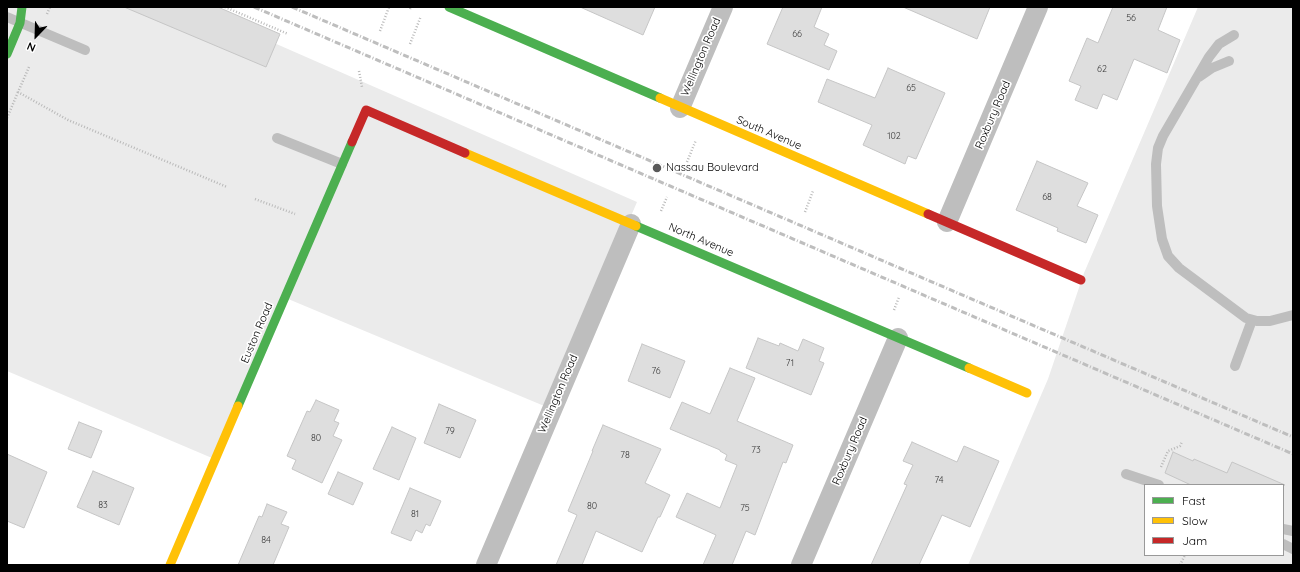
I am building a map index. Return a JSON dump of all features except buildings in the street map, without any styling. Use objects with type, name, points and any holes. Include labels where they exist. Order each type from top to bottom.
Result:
[{"type":"street","points":[[7,54],[20,23],[22,7]]},
{"type":"street","name":"South Avenue","points":[[449,7],[1081,280]]},
{"type":"street","name":"Wellington Road","points":[[680,108],[723,7]]},
{"type":"street","name":"Roxbury Road","points":[[947,222],[1038,7]]},
{"type":"street","name":"Euston Road","points":[[170,565],[366,110]]},
{"type":"street","name":"North Avenue","points":[[366,110],[1027,393]]},
{"type":"street","name":"Wellington Road","points":[[486,565],[631,224]]},
{"type":"street","name":"Roxbury Road","points":[[801,565],[898,338]]},
{"type":"lane","points":[[7,17],[85,50]]},
{"type":"lane","points":[[1234,35],[1219,44],[1209,56],[1163,136],[1158,148],[1156,164],[1157,206],[1162,239],[1168,256],[1179,268],[1230,308],[1246,318],[1252,320],[1270,321],[1293,315]]},
{"type":"lane","points":[[1196,80],[1212,68],[1229,61]]},
{"type":"lane","points":[[277,138],[342,164]]},
{"type":"lane","points":[[1235,366],[1252,320]]},
{"type":"lane","points":[[1126,474],[1156,484]]},
{"type":"lane","points":[[1284,544],[1293,549]]},
{"type":"path","points":[[224,7],[288,34]]},
{"type":"path","points":[[380,32],[389,7]]},
{"type":"path","points":[[410,44],[421,16]]},
{"type":"path","points":[[7,118],[30,64]]},
{"type":"path","points":[[18,92],[68,120],[227,187]]},
{"type":"path","points":[[805,212],[808,203]]},
{"type":"path","points":[[1156,484],[1168,451],[1180,446],[1182,442]]},
{"type":"path","points":[[1180,565],[1184,556]]},
{"type":"shaded area","points":[[7,7],[192,7],[637,202],[549,408],[281,296],[212,458],[7,371]]},
{"type":"shaded area","points":[[1198,7],[1293,7],[1293,565],[968,565],[1048,379],[1084,273]]},
{"type":"railway","points":[[254,7],[1293,454]]},
{"type":"railway","points":[[292,7],[1293,437]]},
{"type":"traffic: fast","points":[[7,54],[20,23],[22,7]]},
{"type":"traffic: fast","points":[[449,7],[660,98]]},
{"type":"traffic: fast","points":[[238,406],[352,142]]},
{"type":"traffic: fast","points":[[636,226],[969,368]]},
{"type":"traffic: slow","points":[[660,98],[928,214]]},
{"type":"traffic: slow","points":[[465,153],[636,226]]},
{"type":"traffic: slow","points":[[969,368],[1027,393]]},
{"type":"traffic: slow","points":[[170,565],[238,406]]},
{"type":"traffic: jam","points":[[352,142],[366,110],[465,153]]},
{"type":"traffic: jam","points":[[928,214],[1081,280]]},
{"type":"place","name":"Nassau Boulevard","points":[[657,168]]}]
